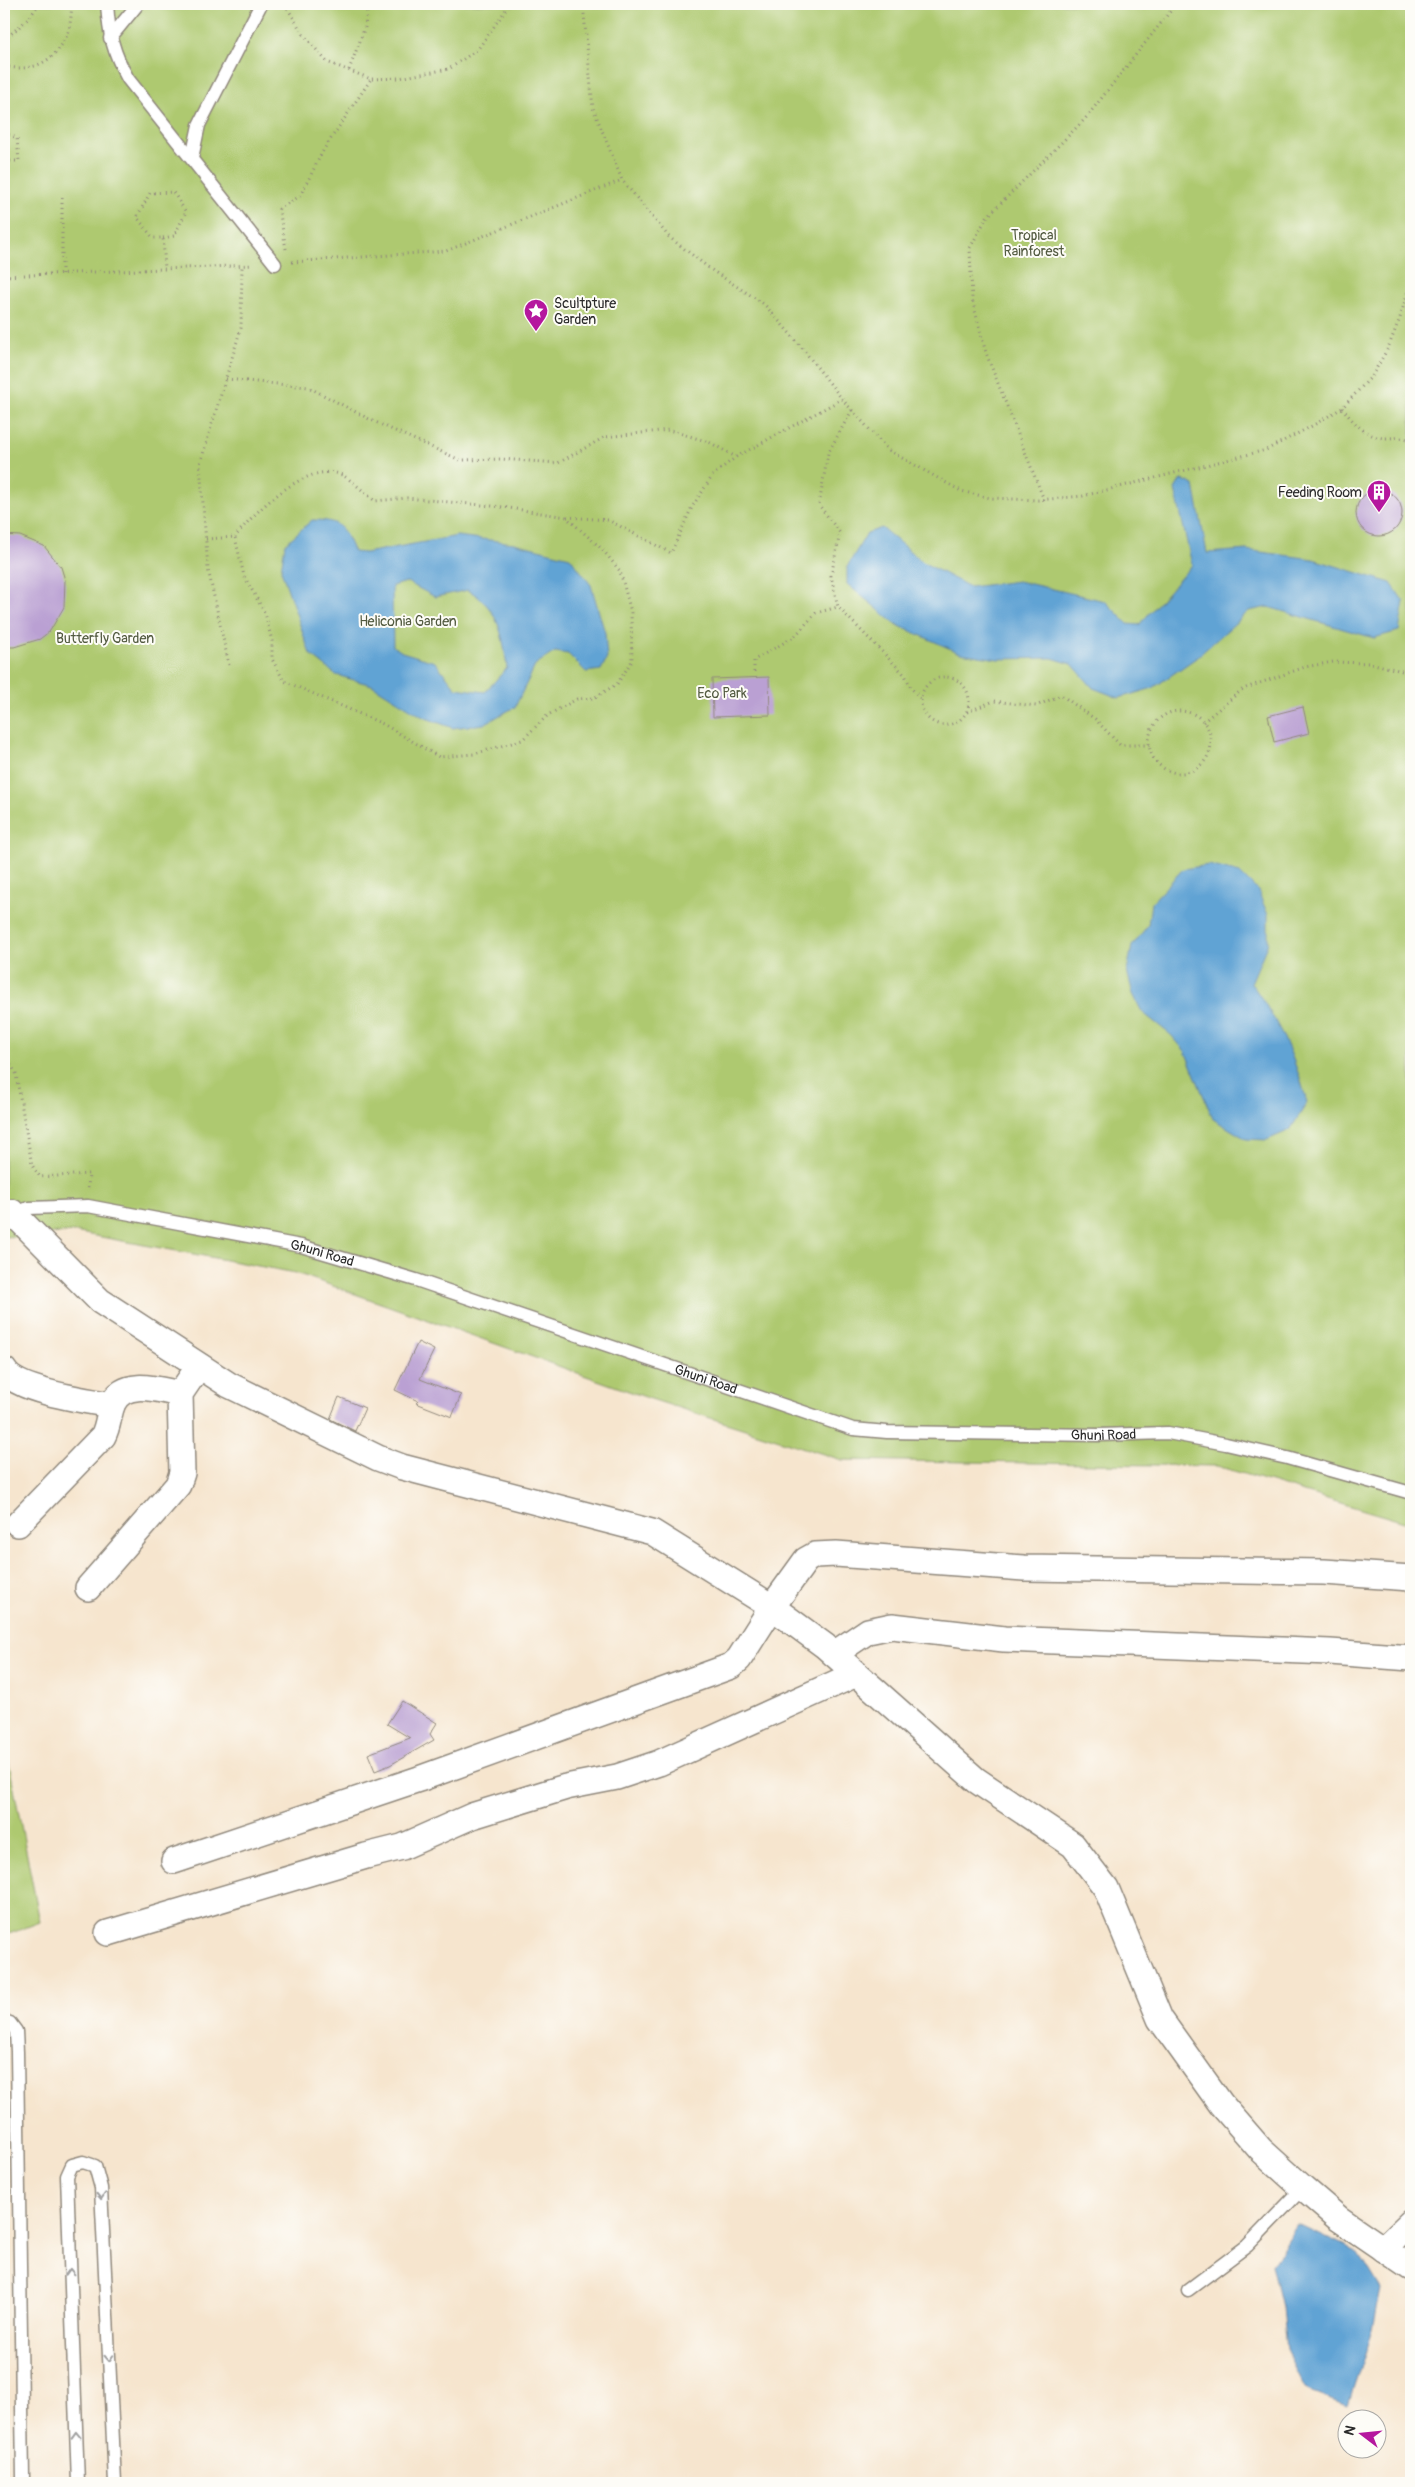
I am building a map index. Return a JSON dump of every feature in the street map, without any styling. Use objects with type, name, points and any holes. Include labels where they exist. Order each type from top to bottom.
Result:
[{"type":"street","name":"Ghuni Road","points":[[6,1210],[100,1301],[228,1385],[378,1458],[402,1467],[652,1532],[775,1609],[830,1650],[976,1780],[1073,1845],[1106,1888],[1160,2019],[1221,2104],[1260,2149],[1303,2188],[1338,2218],[1411,2268]]},
{"type":"street","points":[[88,1588],[178,1485],[182,1473],[180,1394],[199,1366]]},
{"type":"street","points":[[4,1370],[14,1379],[43,1391],[112,1405]]},
{"type":"street","points":[[18,1524],[103,1436],[109,1424],[112,1405],[121,1393],[132,1388],[152,1388],[180,1394]]},
{"type":"street","points":[[174,1860],[419,1779],[731,1666],[739,1659],[775,1609],[806,1560],[815,1555],[836,1554],[1024,1568],[1324,1572],[1411,1578]]},
{"type":"street","points":[[830,1650],[868,1631],[892,1626],[1004,1639],[1330,1652],[1411,1658]]},
{"type":"street","points":[[108,1933],[366,1856],[402,1848],[472,1816],[648,1767],[856,1674]]},
{"type":"street","points":[[1383,2249],[1411,2222]]},
{"type":"lane","points":[[107,4],[110,38],[117,58],[128,79],[275,264]]},
{"type":"lane","points":[[110,38],[138,4]]},
{"type":"lane","points":[[192,158],[199,124],[262,4]]},
{"type":"lane","name":"Ghuni Road","points":[[6,1210],[86,1206],[301,1246],[399,1274],[853,1429],[887,1432],[1099,1436],[1168,1433],[1286,1458],[1411,1493]]},
{"type":"lane","points":[[4,2022],[10,2023],[16,2031],[17,2045],[23,2478]]},
{"type":"lane","points":[[78,2483],[66,2176],[72,2166],[83,2162],[95,2166],[101,2188],[114,2483]]},
{"type":"lane","points":[[1188,2290],[1247,2246],[1303,2188]]},
{"type":"path","points":[[4,40],[30,18],[39,4]]},
{"type":"path","points":[[4,66],[16,69],[32,68],[52,58],[68,34],[72,4]]},
{"type":"path","points":[[285,4],[303,34],[327,62],[370,79],[399,78],[449,69],[478,49],[510,4]]},
{"type":"path","points":[[349,70],[365,27],[368,4]]},
{"type":"path","points":[[583,4],[593,108],[622,180],[669,236],[713,271],[764,304],[799,344],[842,399],[888,450],[961,491],[990,498],[1044,500],[1083,496],[1266,450],[1342,408],[1372,376],[1388,348],[1400,318],[1411,280]]},
{"type":"path","points":[[1044,500],[986,353],[972,299],[970,248],[987,217],[1084,119],[1176,4]]},
{"type":"path","points":[[288,263],[279,209],[300,196],[324,149],[370,79]]},
{"type":"path","points":[[4,133],[17,138],[20,161],[4,161]]},
{"type":"path","points":[[4,276],[275,264],[446,251],[622,180]]},
{"type":"path","points":[[173,192],[186,212],[174,236],[163,238],[154,238],[137,217],[150,193],[173,192]]},
{"type":"path","points":[[62,195],[62,274]]},
{"type":"path","points":[[163,238],[165,269]]},
{"type":"path","points":[[229,666],[208,569],[200,464],[241,328],[242,265]]},
{"type":"path","points":[[226,379],[308,387],[373,421],[460,460],[500,459],[558,463],[605,437],[668,430],[709,442],[736,457]]},
{"type":"path","points":[[206,539],[235,537],[252,516],[290,487],[314,473],[341,475],[375,501],[407,498],[503,507],[566,517],[608,520],[671,553],[692,507],[713,475],[736,457],[842,399]]},
{"type":"path","points":[[1342,408],[1360,429],[1380,438],[1405,438],[1411,440]]},
{"type":"path","points":[[852,410],[828,453],[819,505],[840,532],[831,576],[838,607],[905,675],[911,688],[921,699]]},
{"type":"path","points":[[235,537],[244,576],[265,613],[272,641],[272,659],[284,681],[382,724],[439,757],[474,754],[522,740],[548,715],[577,699],[594,698],[617,684],[632,661],[631,612],[620,571],[602,549],[566,517]]},
{"type":"path","points":[[754,672],[754,660],[794,637],[816,613],[838,607]]},
{"type":"path","points":[[1203,722],[1243,689],[1305,667],[1332,662],[1370,663],[1402,671],[1411,668]]},
{"type":"path","points":[[967,712],[970,703],[965,687],[952,677],[934,678],[923,690],[921,699],[925,716],[938,725],[955,724],[967,712],[994,701],[1036,706],[1061,696],[1095,719],[1120,745],[1150,745]]},
{"type":"path","points":[[1187,712],[1203,722],[1211,740],[1210,749],[1200,766],[1192,771],[1183,773],[1164,769],[1157,763],[1150,745],[1154,726],[1168,714],[1187,712]]},
{"type":"path","points":[[4,1051],[16,1074],[32,1165],[40,1176],[89,1174],[86,1206]]},
{"type":"green space","name":"Eco Park","points":[[4,4],[1411,4],[1411,1524],[1217,1466],[842,1460],[651,1399],[296,1273],[74,1232],[4,1237]]},
{"type":"green space","points":[[4,1738],[40,1922],[4,1936]]},
{"type":"water","points":[[1181,479],[1194,485],[1207,553],[1246,550],[1313,559],[1391,583],[1404,602],[1399,631],[1374,638],[1268,607],[1249,611],[1196,658],[1153,688],[1119,698],[1093,688],[1072,664],[1052,658],[998,659],[960,653],[897,625],[847,584],[847,567],[867,533],[882,528],[924,563],[970,587],[1018,581],[1105,601],[1128,624],[1139,625],[1192,565],[1175,489]]},
{"type":"water","points":[[312,520],[322,520],[330,521],[340,527],[347,536],[354,552],[365,553],[457,536],[514,543],[570,557],[591,585],[605,633],[607,658],[601,670],[586,672],[568,654],[555,652],[536,664],[515,707],[484,724],[453,728],[423,717],[372,685],[336,675],[310,654],[281,570],[285,544]],"holes":[[[407,582],[435,597],[468,590],[487,605],[498,623],[504,644],[507,668],[485,692],[456,688],[435,662],[402,652],[393,646],[392,586]]]},
{"type":"water","points":[[1209,865],[1240,873],[1258,891],[1268,915],[1268,943],[1251,983],[1270,1011],[1292,1055],[1307,1103],[1290,1130],[1267,1140],[1246,1139],[1213,1119],[1185,1051],[1171,1035],[1142,1012],[1133,994],[1127,971],[1132,946],[1148,925],[1151,903],[1183,869]]},
{"type":"water","points":[[1298,2224],[1359,2253],[1381,2289],[1373,2329],[1348,2405],[1305,2389],[1286,2351],[1282,2307],[1272,2265]]},
{"type":"building","name":"Feeding Room","points":[[1374,490],[1384,490],[1398,500],[1402,513],[1398,526],[1392,532],[1384,536],[1374,536],[1360,526],[1356,518],[1356,508],[1366,494]]},
{"type":"building","points":[[4,535],[20,536],[44,546],[61,567],[65,580],[64,607],[50,631],[40,639],[14,647],[4,647]]},
{"type":"building","points":[[769,677],[770,715],[713,717],[712,679]]},
{"type":"building","points":[[1303,707],[1309,733],[1274,742],[1268,716]]},
{"type":"building","points":[[418,1342],[434,1350],[420,1379],[461,1395],[452,1417],[416,1403],[418,1401],[395,1390]]},
{"type":"building","points":[[339,1397],[365,1408],[355,1431],[330,1419]]},
{"type":"building","points":[[402,1701],[437,1723],[430,1734],[434,1740],[390,1765],[375,1771],[368,1754],[410,1738],[387,1724]]},
{"type":"place","name":"Scultpture Garden","points":[[536,332]]},
{"type":"place","name":"Feeding Room","points":[[1379,513]]},
{"type":"park label","name":"Tropical Rainforest","points":[[1034,244]]},
{"type":"park label","name":"Heliconia Garden","points":[[408,621]]},
{"type":"park label","name":"Butterfly Garden","points":[[105,638]]}]
